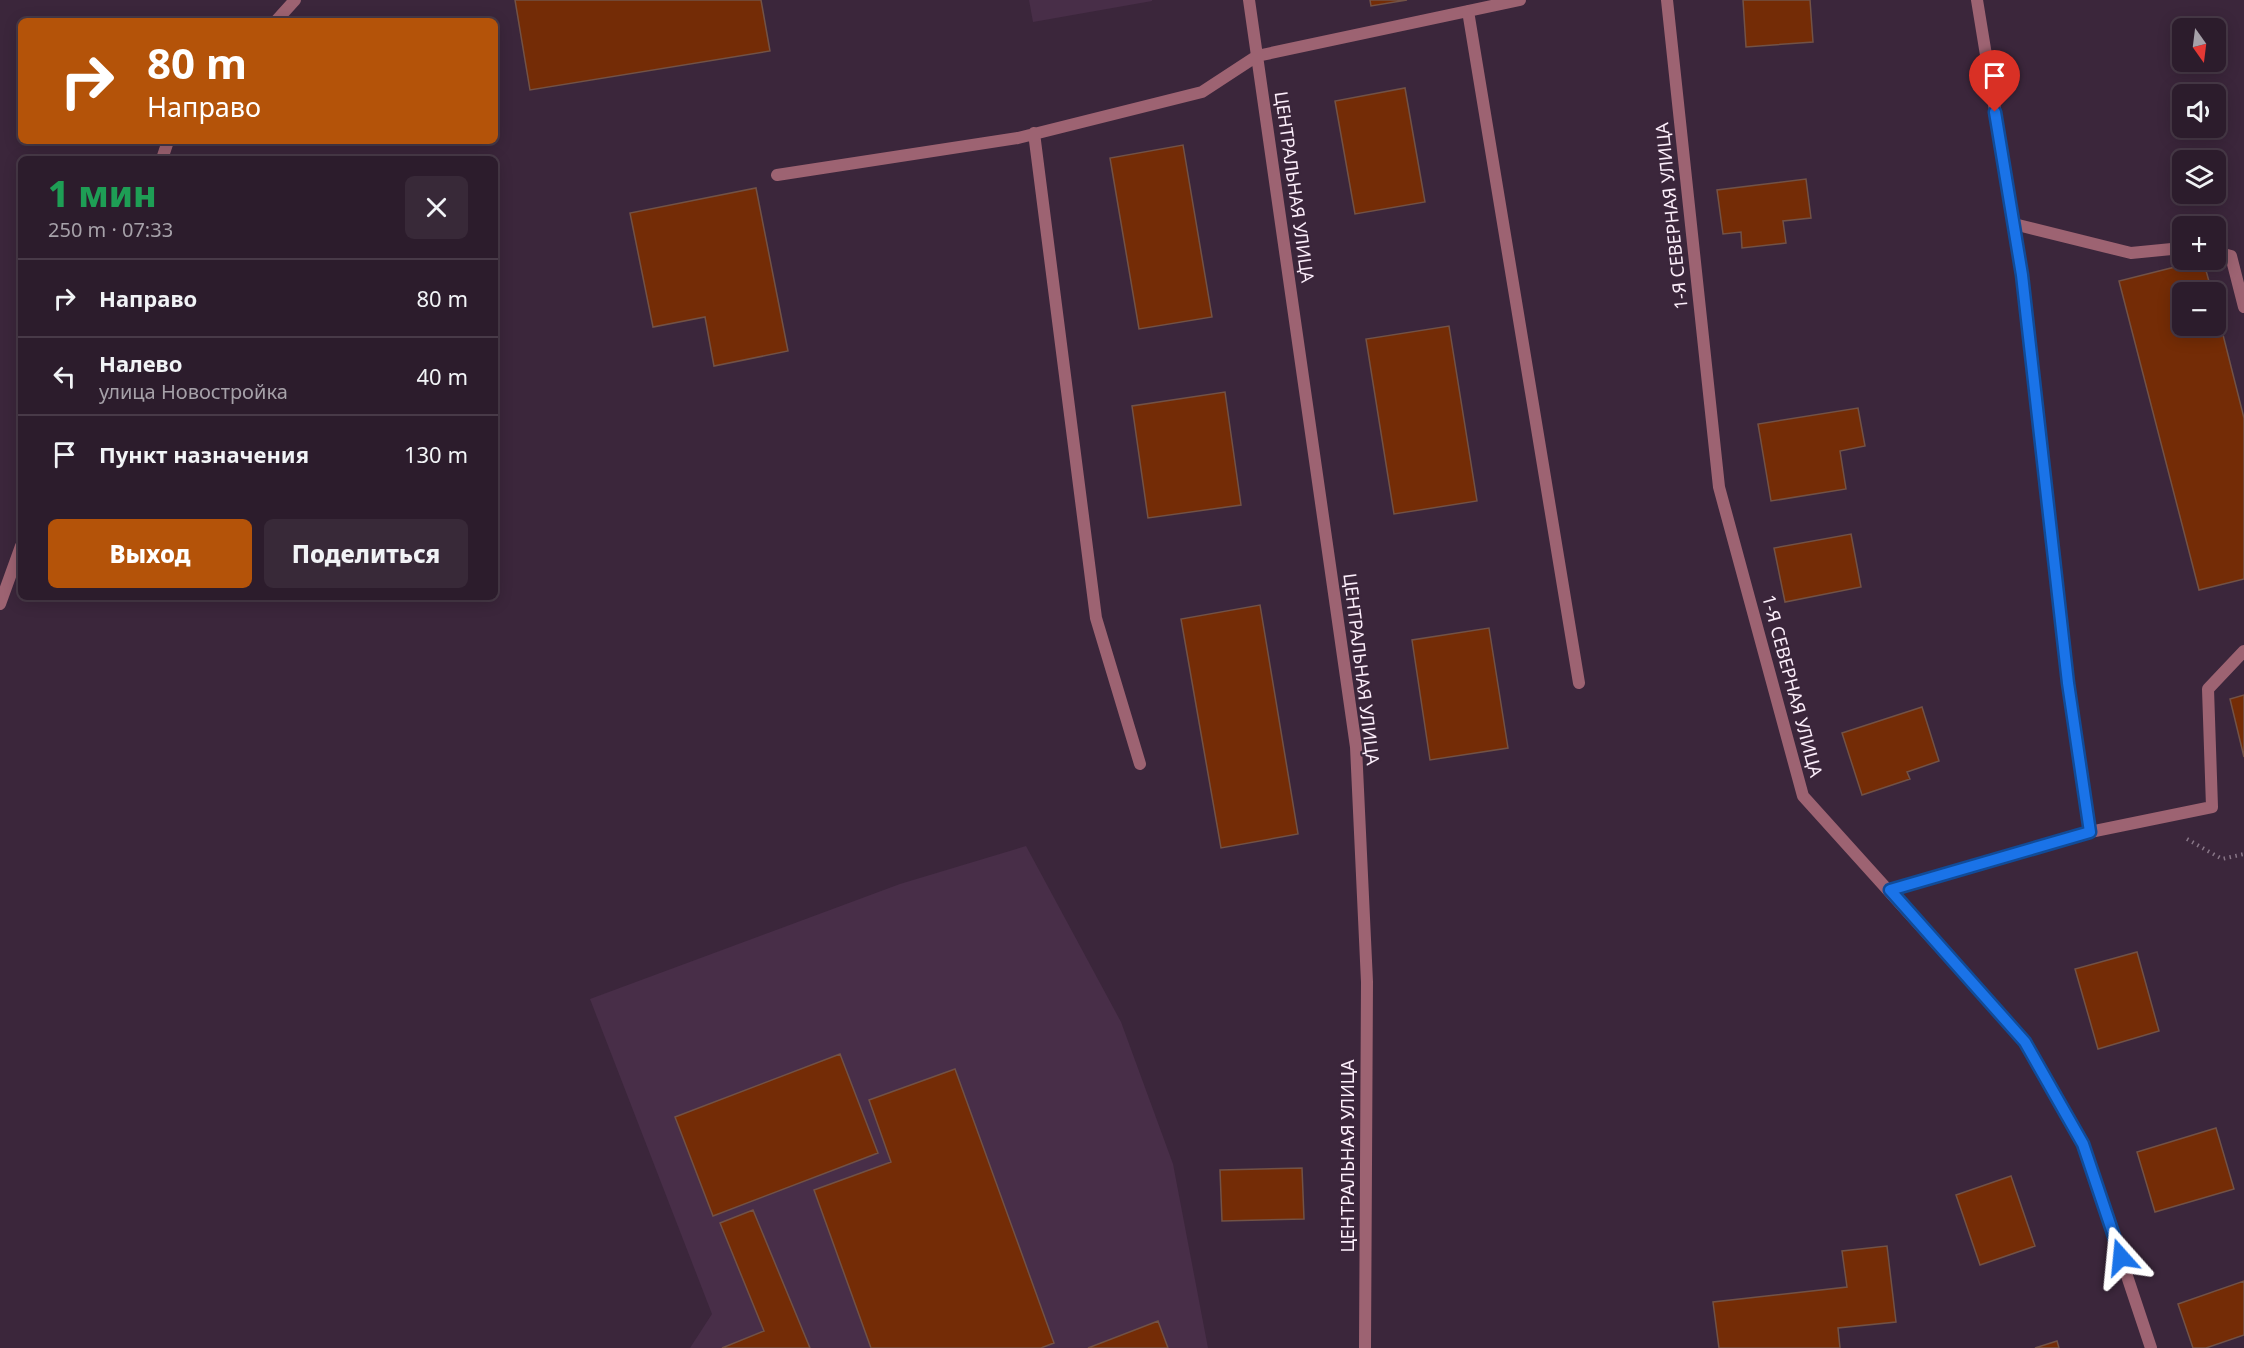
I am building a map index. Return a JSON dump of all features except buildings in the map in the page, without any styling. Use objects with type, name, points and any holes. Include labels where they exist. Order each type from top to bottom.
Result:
[{"type":"street","points":[[279,18],[296,0]]},
{"type":"street","name":"ЦЕНТРАЛЬНАЯ УЛИЦА","points":[[1249,0],[1356,747],[1367,982],[1365,1348]]},
{"type":"street","points":[[777,176],[1034,134],[1202,92],[1257,56],[1520,0]]},
{"type":"street","name":"1-Я СЕВЕРНАЯ УЛИЦА","points":[[1666,0],[1719,487],[1803,796],[2025,1042],[2083,1144],[2151,1348]]},
{"type":"street","points":[[1977,0],[2022,275],[2068,683],[2090,832]]},
{"type":"street","points":[[1468,11],[1579,683]]},
{"type":"street","points":[[1034,134],[1096,618],[1140,764]]},
{"type":"street","points":[[2014,224],[2131,253],[2172,249]]},
{"type":"street","points":[[2226,255],[2231,256],[2244,307]]},
{"type":"street","points":[[0,604],[18,554]]},
{"type":"street","points":[[1890,890],[2090,832],[2212,807],[2208,689],[2244,651]]},
{"type":"path","points":[[2151,819],[2222,859],[2244,854]]},
{"type":"shaded area","points":[[1029,0],[1152,0],[1152,1],[1033,22]]},
{"type":"shaded area","points":[[1026,846],[1121,1022],[1173,1164],[1208,1348],[690,1348],[712,1314],[590,999],[900,884]]},
{"type":"route","points":[[1995,112],[2022,275],[2068,683],[2090,832],[1890,890],[2025,1042],[2083,1144],[2121,1257]]}]
